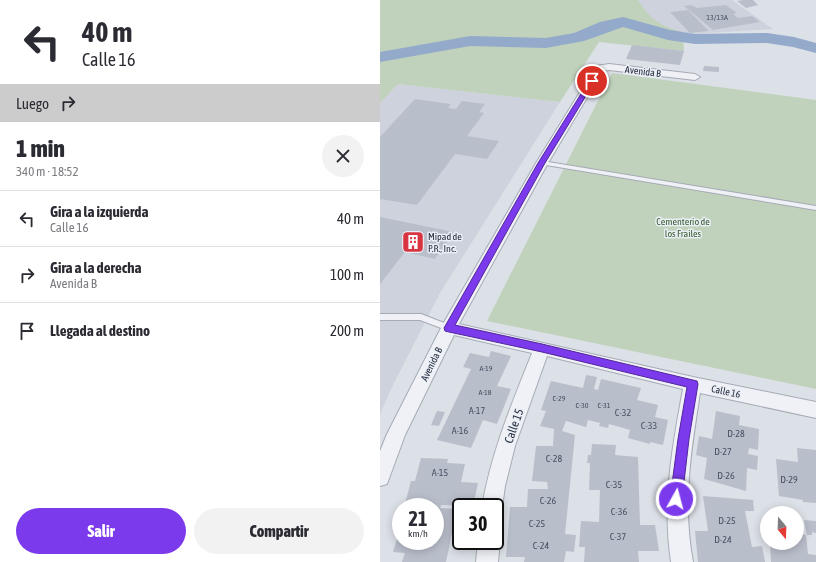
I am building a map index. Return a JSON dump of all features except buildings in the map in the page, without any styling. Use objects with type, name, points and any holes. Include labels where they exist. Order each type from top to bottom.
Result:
[{"type":"street","name":"Avenida B","points":[[380,477],[396,434],[449,328],[542,163],[600,68],[609,67],[696,77]]},
{"type":"street","name":"Calle 16","points":[[449,328],[542,348],[693,384],[816,410]]},
{"type":"street","name":"Calle 15","points":[[493,498],[509,439],[542,348]]},
{"type":"street","points":[[682,562],[678,542],[676,499],[683,439],[693,384]]},
{"type":"street","points":[[487,562],[488,550]]},
{"type":"lane","points":[[542,163],[816,208]]},
{"type":"lane","points":[[380,317],[421,317],[449,328]]},
{"type":"shaded area","points":[[638,0],[732,0],[773,29],[693,34],[669,29],[655,21]]},
{"type":"shaded area","points":[[398,84],[560,102],[440,293],[393,385],[380,414],[380,103]]},
{"type":"green space","points":[[380,0],[638,0],[647,13],[662,25],[683,32],[684,51],[599,42],[560,102],[398,84],[380,103]]},
{"type":"green space","name":"Cementerio de los Frailes","points":[[612,73],[816,100],[816,389],[487,321]]},
{"type":"waterway","points":[[380,57],[470,41],[546,43],[578,37],[606,26],[623,22],[668,35],[695,39],[767,38],[794,42],[816,48]]},
{"type":"place","name":"Mipad de P.R., Inc.","points":[[413,242]]},
{"type":"route","points":[[592,81],[542,163],[449,328],[542,348],[693,384],[683,439],[676,499]]}]
